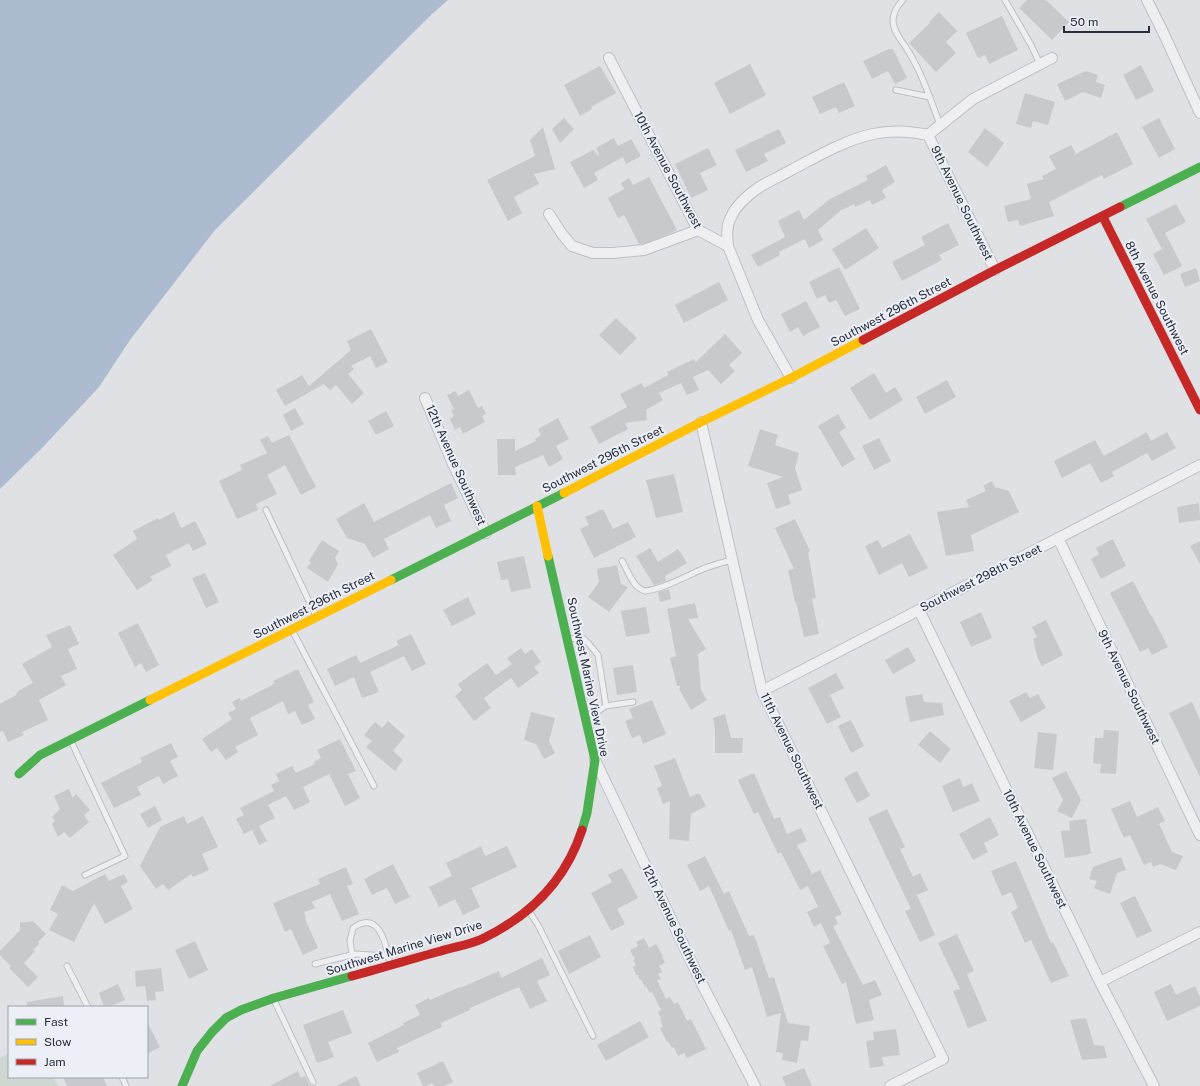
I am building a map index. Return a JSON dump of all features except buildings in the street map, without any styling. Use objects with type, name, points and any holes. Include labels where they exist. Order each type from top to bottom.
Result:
[{"type":"street","points":[[1147,0],[1200,113]]},
{"type":"street","name":"10th Avenue Southwest","points":[[609,58],[698,230],[728,246]]},
{"type":"street","points":[[791,378],[758,320],[728,246],[727,227],[731,215],[741,202],[758,188],[818,156],[850,141],[873,134],[892,131],[928,135],[973,99],[1052,58]]},
{"type":"street","name":"9th Avenue Southwest","points":[[928,135],[995,270]]},
{"type":"street","name":"Southwest 296th Street","points":[[19,774],[40,755],[791,378],[995,270],[1200,167]]},
{"type":"street","points":[[549,214],[572,246],[593,253],[644,250],[698,230]]},
{"type":"street","name":"8th Avenue Southwest","points":[[1103,217],[1200,410]]},
{"type":"street","name":"12th Avenue Southwest","points":[[426,398],[453,464],[486,532]]},
{"type":"street","name":"11th Avenue Southwest","points":[[701,422],[762,691],[943,1058],[890,1086]]},
{"type":"street","name":"Southwest 298th Street","points":[[762,691],[1200,464]]},
{"type":"street","name":"Southwest Marine View Drive","points":[[182,1086],[197,1051],[226,1018],[241,1010],[274,998],[480,940],[501,929],[529,910],[547,893],[564,869],[578,841],[587,814],[595,760],[537,506]]},
{"type":"street","name":"9th Avenue Southwest","points":[[1058,538],[1200,835]]},
{"type":"street","name":"10th Avenue Southwest","points":[[919,610],[1100,982],[1154,1086]]},
{"type":"street","name":"12th Avenue Southwest","points":[[595,760],[702,984],[755,1086]]},
{"type":"street","points":[[1100,982],[1200,932]]},
{"type":"lane","points":[[903,0],[897,5],[893,22],[897,34],[914,60],[940,125]]},
{"type":"lane","points":[[1004,0],[1031,45],[1040,64]]},
{"type":"lane","points":[[896,90],[930,97]]},
{"type":"lane","points":[[266,510],[317,617]]},
{"type":"lane","points":[[622,561],[635,584],[645,591],[684,578],[711,565],[732,560]]},
{"type":"lane","points":[[292,629],[374,786]]},
{"type":"lane","points":[[568,640],[579,638],[584,639],[590,644],[598,655],[606,706]]},
{"type":"lane","points":[[585,715],[595,713],[606,706],[632,702]]},
{"type":"lane","points":[[70,740],[125,856],[85,874]]},
{"type":"lane","points":[[529,910],[593,1036]]},
{"type":"lane","points":[[352,954],[350,941],[353,928],[356,925],[366,922],[373,924],[378,929],[392,965]]},
{"type":"lane","points":[[315,964],[352,954],[388,956]]},
{"type":"lane","points":[[67,966],[87,1006]]},
{"type":"lane","points":[[274,998],[313,1082]]},
{"type":"shaded area","points":[[8,1053],[8,1078],[53,1078],[59,1086],[0,1086],[0,1059]]},
{"type":"water","points":[[0,0],[448,0],[432,14],[215,230],[130,340],[99,387],[43,447],[0,489]]},
{"type":"traffic: fast","points":[[1120,207],[1200,167]]},
{"type":"traffic: fast","points":[[391,580],[564,493]]},
{"type":"traffic: fast","points":[[548,556],[595,760],[587,813],[582,830]]},
{"type":"traffic: fast","points":[[19,774],[40,755],[150,700]]},
{"type":"traffic: fast","points":[[182,1086],[197,1051],[212,1032],[226,1018],[241,1010],[274,998],[352,976]]},
{"type":"traffic: slow","points":[[564,493],[863,340]]},
{"type":"traffic: slow","points":[[537,506],[548,556]]},
{"type":"traffic: slow","points":[[150,700],[391,580]]},
{"type":"traffic: jam","points":[[863,340],[995,270],[1120,207]]},
{"type":"traffic: jam","points":[[1103,217],[1200,410]]},
{"type":"traffic: jam","points":[[352,976],[472,943],[499,930],[515,920],[544,895],[556,881],[575,849],[582,830]]}]
